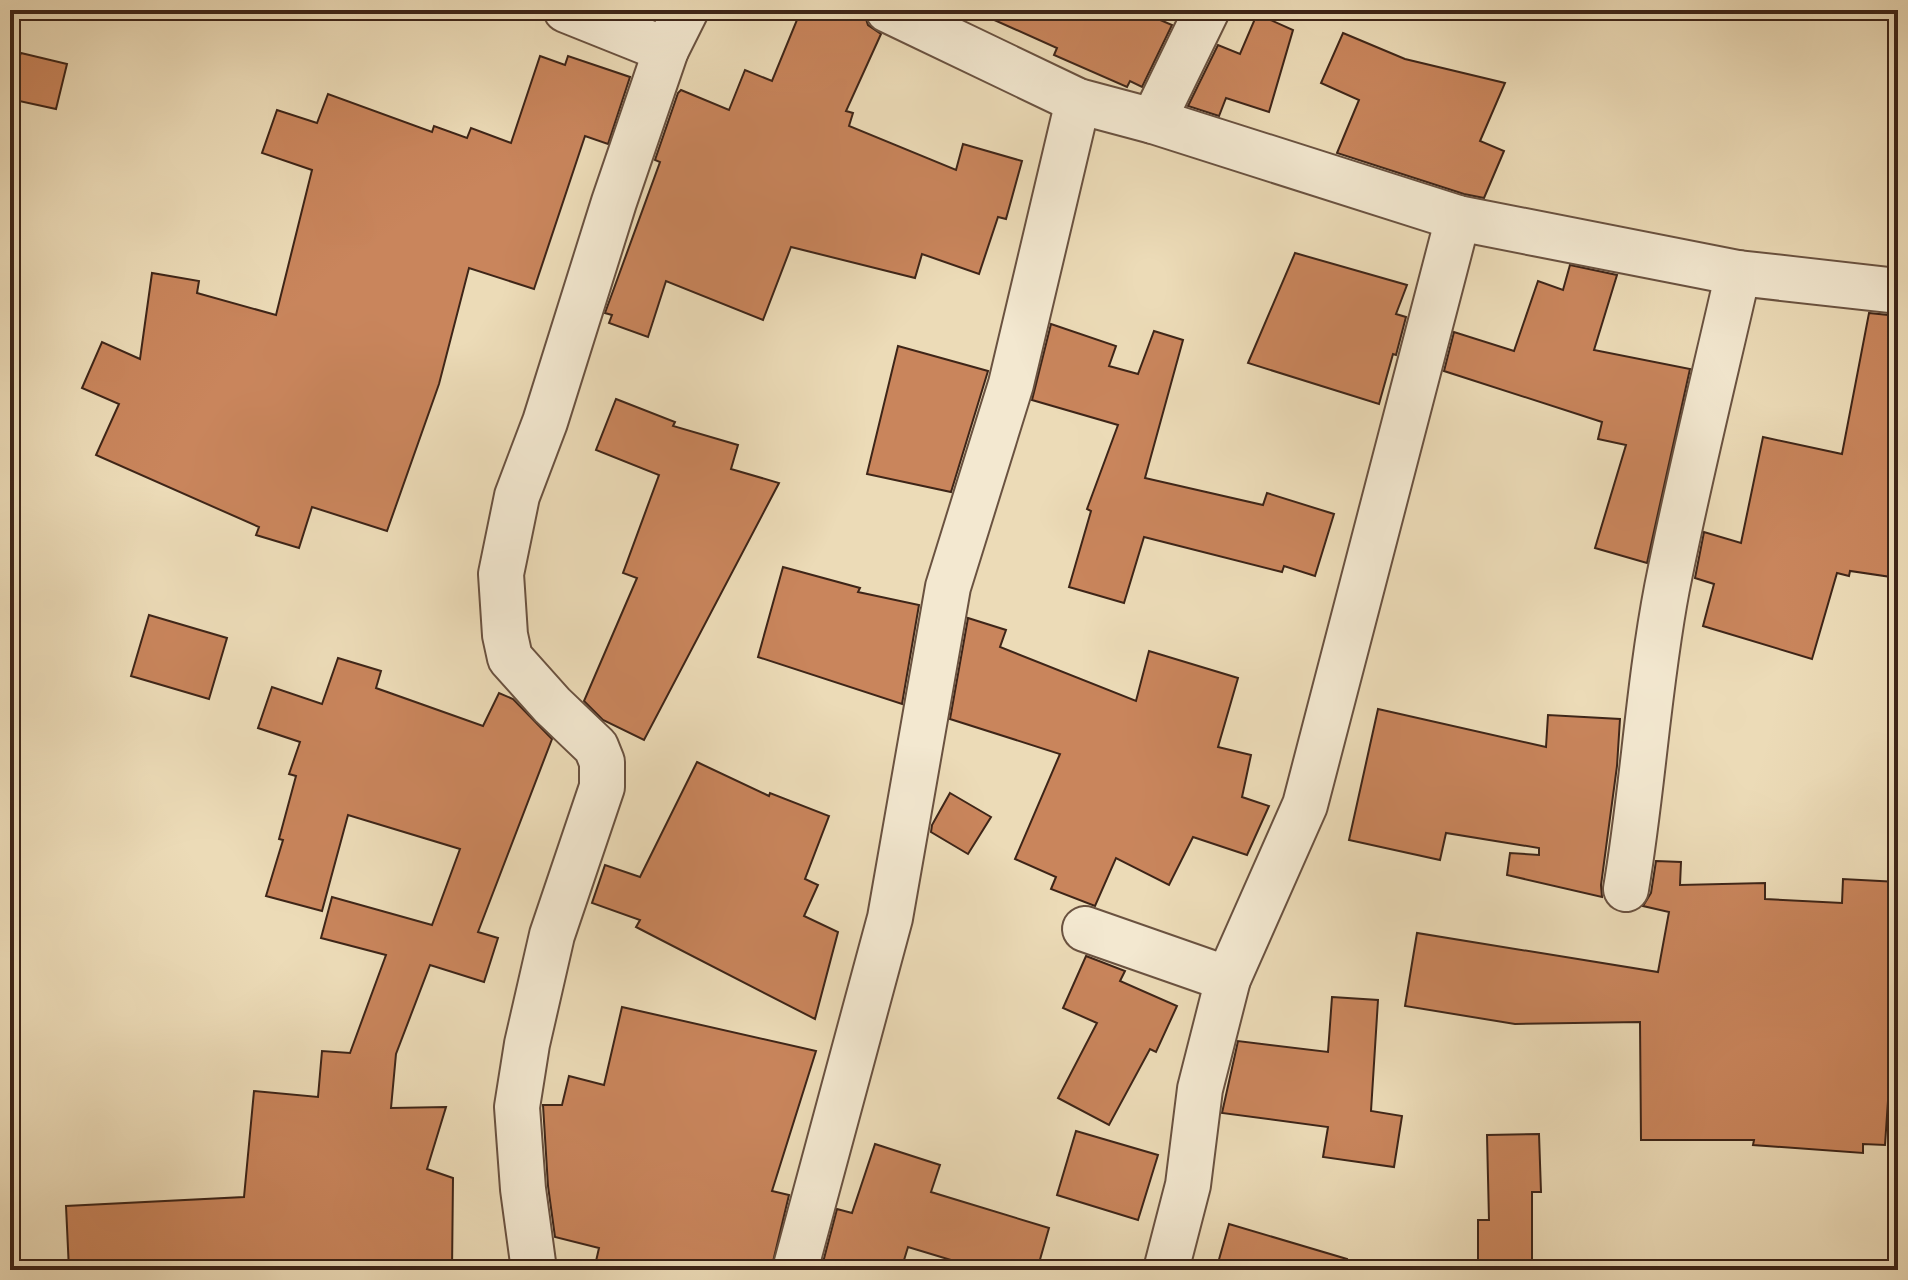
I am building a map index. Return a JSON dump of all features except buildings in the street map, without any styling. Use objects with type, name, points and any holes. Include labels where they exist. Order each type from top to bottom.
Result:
[{"type":"street","points":[[566,10],[666,50]]},
{"type":"street","points":[[534,1270],[523,1189],[517,1107],[527,1044],[552,935],[602,787],[602,762],[596,747],[552,705],[510,658],[505,635],[501,574],[517,496],[545,422],[614,202],[666,50],[686,10]]},
{"type":"street","points":[[888,10],[1078,101],[1153,121],[1458,218],[1738,273],[1898,291]]},
{"type":"street","points":[[1153,121],[1207,10]]},
{"type":"street","points":[[795,1270],[890,918],[948,587],[1011,384],[1078,101]]},
{"type":"street","points":[[1166,1270],[1188,1185],[1200,1089],[1228,979],[1305,805],[1458,218]]},
{"type":"street","points":[[1626,889],[1637,823],[1646,724],[1667,589],[1738,273]]},
{"type":"street","points":[[1085,929],[1228,979]]}]
